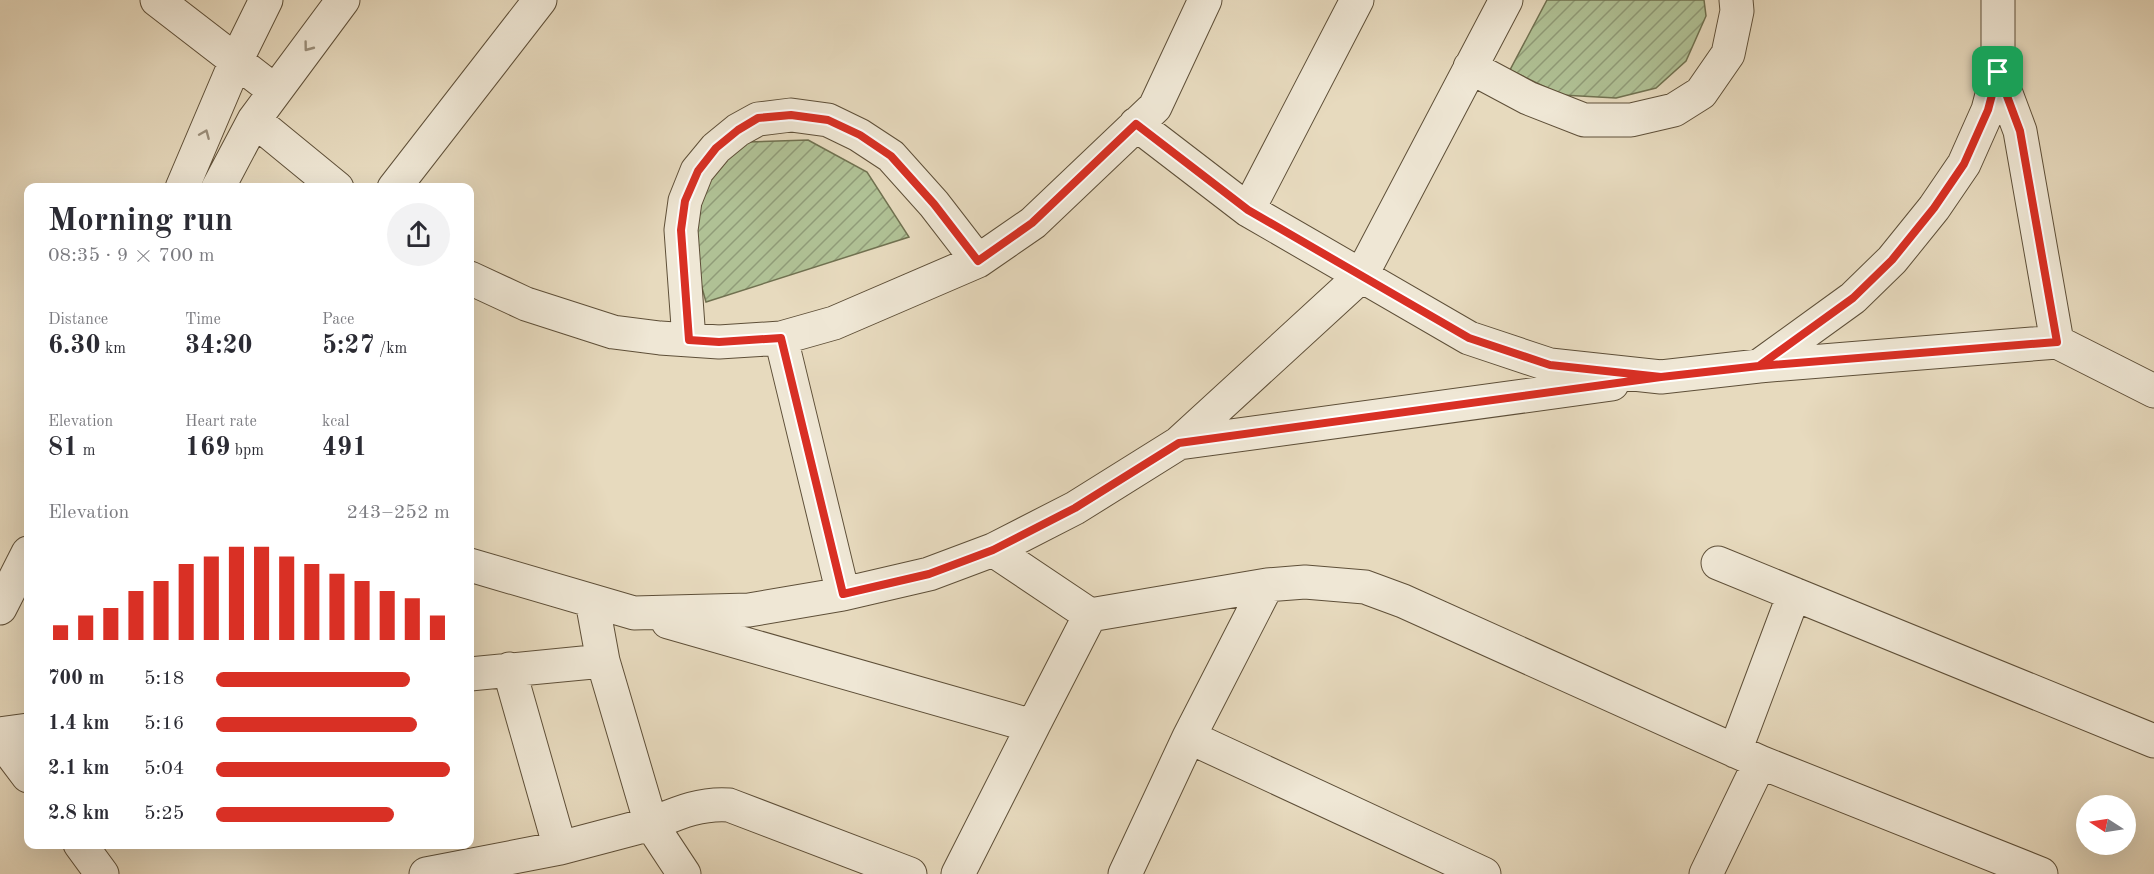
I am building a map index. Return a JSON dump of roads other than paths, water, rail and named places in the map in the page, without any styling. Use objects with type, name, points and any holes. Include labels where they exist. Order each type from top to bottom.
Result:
[{"type":"street","points":[[157,0],[275,91]]},
{"type":"street","points":[[184,183],[236,61],[266,0]]},
{"type":"street","points":[[221,183],[254,120],[343,0]]},
{"type":"street","points":[[398,183],[540,0]]},
{"type":"street","points":[[1248,210],[1358,0]]},
{"type":"street","points":[[634,613],[749,610],[843,594],[929,574],[993,550],[1075,508],[1179,443],[1361,276],[1506,0]]},
{"type":"street","points":[[1470,68],[1528,98],[1584,120],[1631,120],[1674,110],[1701,93],[1728,54],[1737,11],[1736,0]]},
{"type":"street","points":[[1759,366],[1853,298],[1892,260],[1934,208],[1964,164],[1988,110],[1998,72],[1998,0]]},
{"type":"street","points":[[474,280],[526,304],[613,332],[719,342],[781,338],[834,323],[978,261],[1032,223],[1155,106],[1193,3]]},
{"type":"street","points":[[1998,72],[2020,131],[2057,342]]},
{"type":"street","points":[[689,340],[681,230],[685,201],[698,171],[716,148],[738,130],[758,118],[791,115],[828,120],[860,135],[891,156],[934,204],[978,261]]},
{"type":"street","points":[[254,120],[331,183]]},
{"type":"street","points":[[1136,124],[1248,210],[1469,338],[1550,365],[1661,377]]},
{"type":"street","points":[[781,338],[843,594]]},
{"type":"street","points":[[1179,443],[1661,377],[1759,366],[2057,342],[2154,391]]},
{"type":"street","points":[[993,550],[1090,615],[1267,585],[1305,582],[1365,587],[1403,601],[1748,757],[2041,874]]},
{"type":"street","points":[[0,609],[24,561]]},
{"type":"street","points":[[1718,563],[2154,741]]},
{"type":"street","points":[[474,566],[1032,726]]},
{"type":"street","points":[[1125,874],[1190,737],[1267,585]]},
{"type":"street","points":[[1706,874],[1748,757],[1794,594]]},
{"type":"street","points":[[592,601],[603,661],[651,824],[684,874]]},
{"type":"street","points":[[0,609],[24,606]]},
{"type":"street","points":[[958,874],[1090,615]]},
{"type":"street","points":[[474,673],[603,661]]},
{"type":"street","points":[[509,669],[560,848]]},
{"type":"street","points":[[0,734],[24,731]]},
{"type":"street","points":[[1190,737],[1484,874]]},
{"type":"street","points":[[0,739],[24,771]]},
{"type":"street","points":[[442,873],[560,848],[651,824],[693,807],[711,804],[729,805],[910,874]]},
{"type":"street","points":[[84,849],[102,874]]}]
